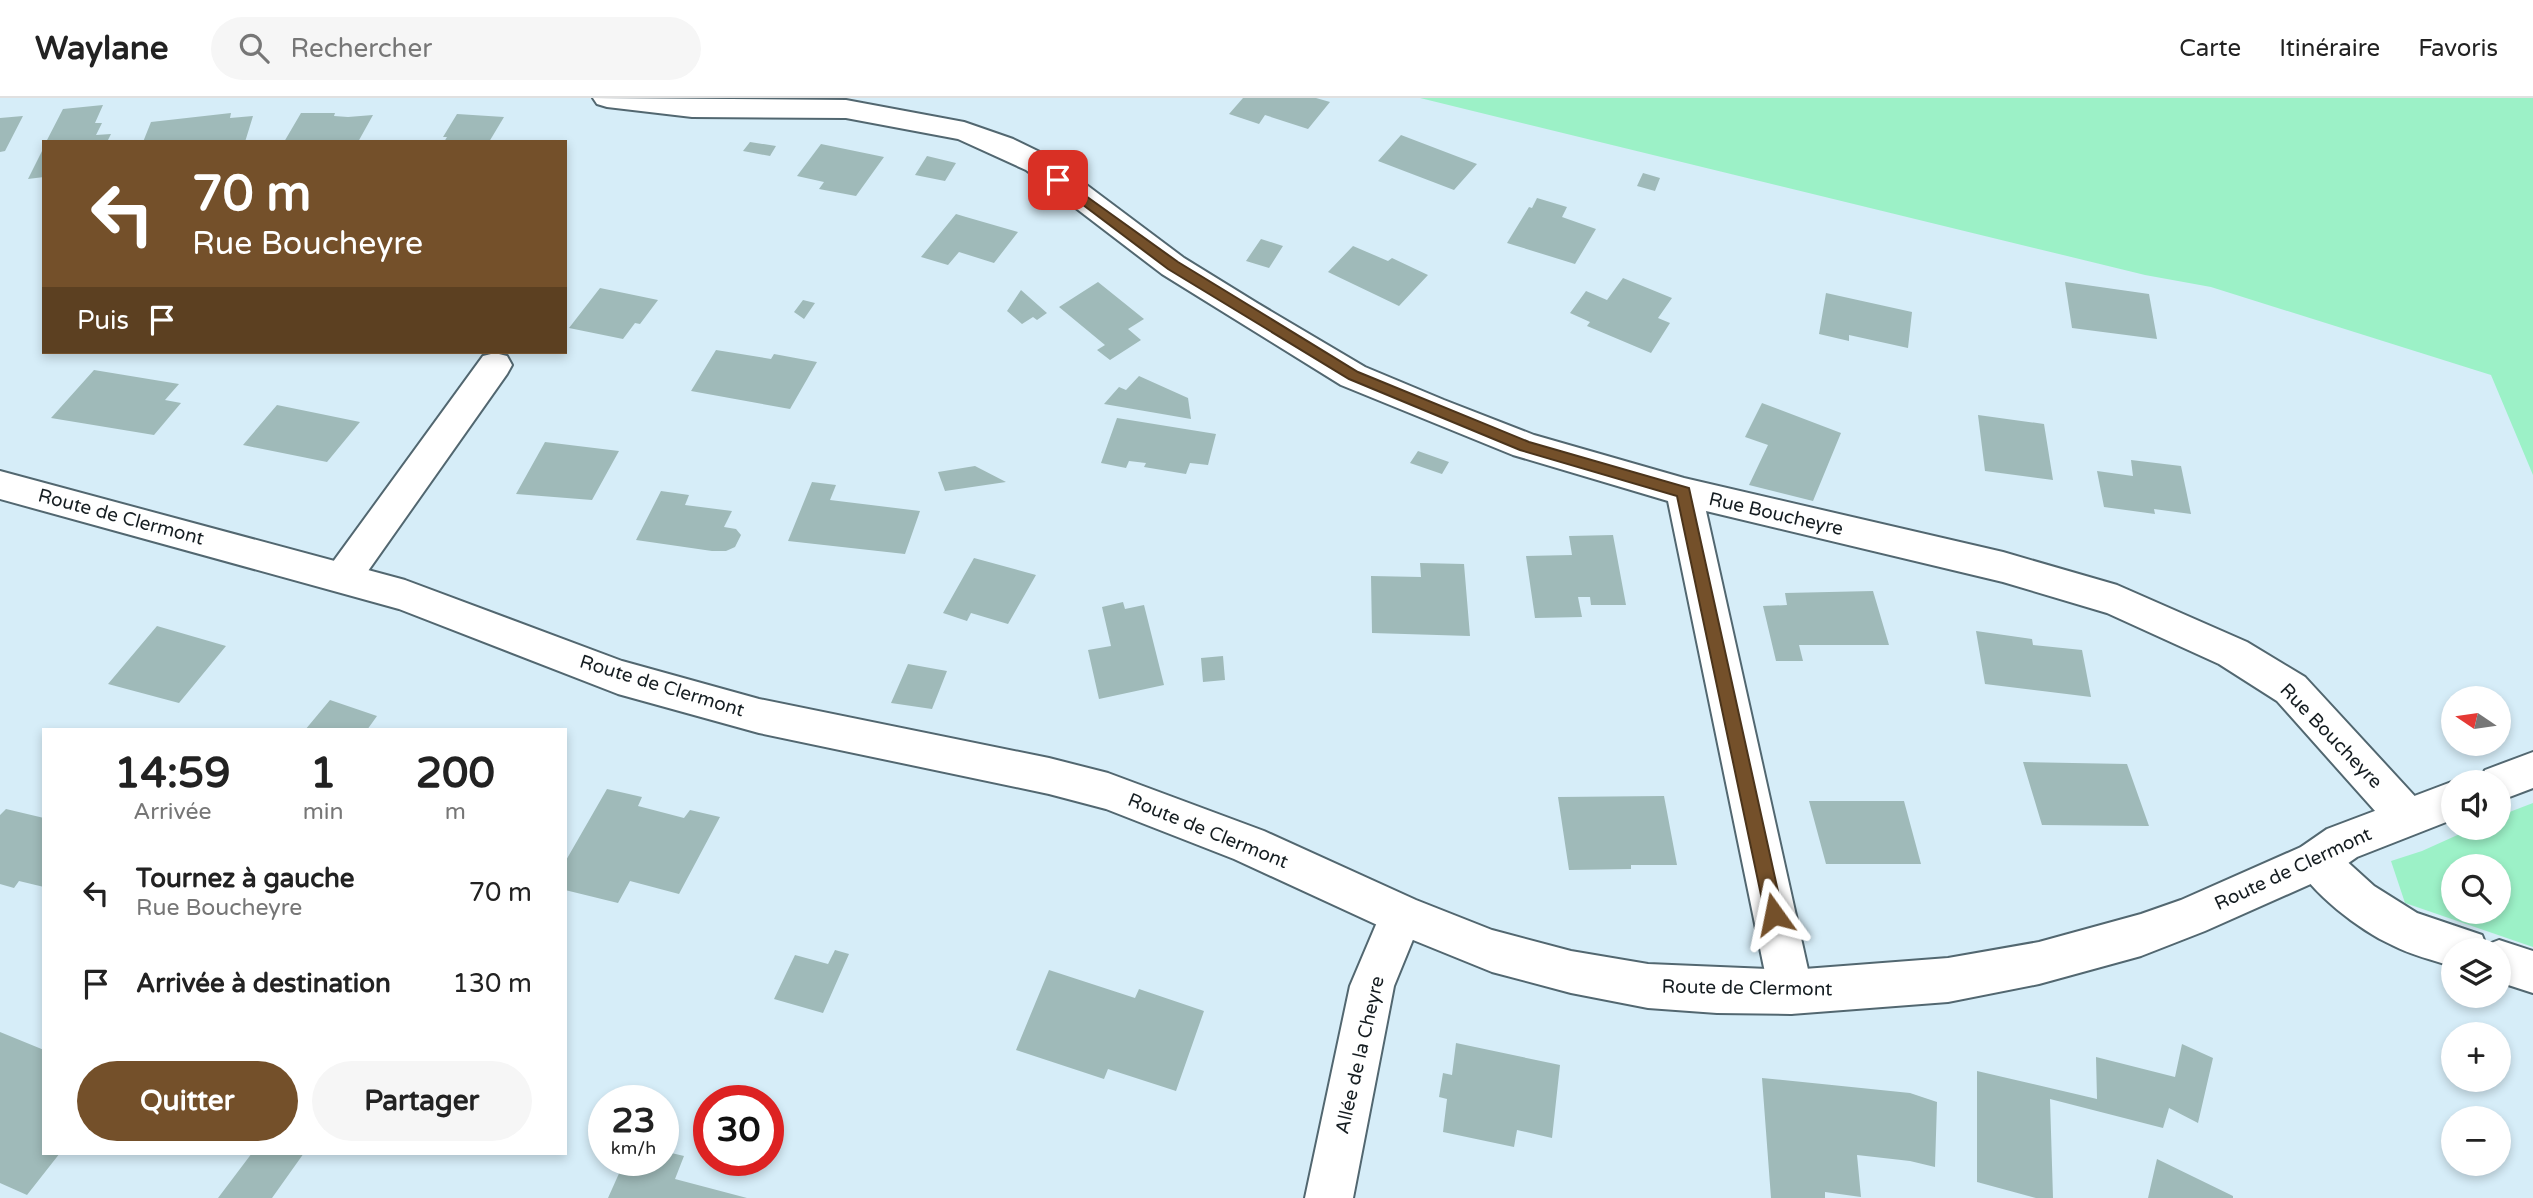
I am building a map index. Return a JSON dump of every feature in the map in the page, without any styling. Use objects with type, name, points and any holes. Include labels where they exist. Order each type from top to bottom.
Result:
[{"type":"street","name":"Rue Boucheyre","points":[[607,98],[692,108],[846,108],[964,131],[1003,146],[1037,163],[1173,266],[1353,376],[1525,446],[1684,492],[2003,567],[2117,600],[2232,653],[2291,689],[2407,817]]},
{"type":"street","points":[[343,577],[495,365]]},
{"type":"street","name":"Route de Clermont","points":[[0,485],[405,595],[618,677],[759,716],[1049,776],[1108,791],[1249,845],[1401,915],[1492,951],[1571,972],[1648,986],[1717,991],[1791,992],[1948,980],[2039,963],[2141,935],[2190,917],[2316,862],[2342,843],[2441,805]]},
{"type":"street","points":[[1684,492],[1791,992]]},
{"type":"street","points":[[2511,778],[2533,770]]},
{"type":"street","points":[[2316,862],[2359,900],[2405,930],[2441,942]]},
{"type":"street","name":"Allée de la Cheyre","points":[[1329,1198],[1372,986],[1401,915]]},
{"type":"street","points":[[2511,965],[2533,972]]},
{"type":"green space","points":[[1420,98],[2533,98],[2533,475],[2491,375],[2211,287],[2145,275]]},
{"type":"green space","points":[[2533,803],[2533,947],[2466,924],[2511,924],[2511,854],[2441,854],[2441,915],[2405,903],[2391,861],[2446,840],[2511,840],[2511,811]]},
{"type":"building","points":[[1243,98],[1316,98],[1330,102],[1308,129],[1265,115],[1259,124],[1229,114]]},
{"type":"building","points":[[103,105],[95,123],[102,123],[96,135],[111,134],[108,140],[47,140],[63,109]]},
{"type":"building","points":[[231,113],[230,118],[253,116],[246,140],[144,140],[151,122]]},
{"type":"building","points":[[301,113],[335,113],[334,116],[348,117],[373,115],[359,140],[285,140]]},
{"type":"building","points":[[457,114],[504,117],[490,140],[445,140],[447,137],[443,137]]},
{"type":"building","points":[[23,116],[5,151],[0,152],[0,118]]},
{"type":"building","points":[[1401,135],[1477,164],[1454,190],[1378,161]]},
{"type":"building","points":[[750,142],[776,146],[770,156],[743,151]]},
{"type":"building","points":[[821,144],[884,157],[856,196],[819,189],[824,182],[797,176]]},
{"type":"building","points":[[42,151],[42,177],[28,179]]},
{"type":"building","points":[[927,156],[956,163],[945,181],[915,175]]},
{"type":"building","points":[[1643,173],[1660,178],[1655,191],[1637,186]]},
{"type":"building","points":[[1537,198],[1567,207],[1562,217],[1596,229],[1575,264],[1507,243]]},
{"type":"building","points":[[956,214],[1018,232],[994,263],[959,252],[948,265],[921,257]]},
{"type":"building","points":[[1261,239],[1283,246],[1269,268],[1246,261]]},
{"type":"building","points":[[1353,246],[1388,261],[1392,258],[1428,275],[1399,306],[1328,272]]},
{"type":"building","points":[[1623,278],[1672,298],[1658,318],[1670,323],[1651,353],[1587,326],[1590,322],[1570,313],[1586,291],[1607,300]]},
{"type":"building","points":[[1098,282],[1144,319],[1128,329],[1141,340],[1110,360],[1097,350],[1105,345],[1059,307]]},
{"type":"building","points":[[2065,282],[2149,294],[2157,339],[2072,328]]},
{"type":"building","points":[[600,288],[658,300],[640,324],[635,323],[623,339],[569,328]]},
{"type":"building","points":[[1021,290],[1047,313],[1037,320],[1033,317],[1022,324],[1007,311]]},
{"type":"building","points":[[1826,293],[1912,312],[1908,348],[1849,335],[1849,341],[1819,334]]},
{"type":"building","points":[[803,300],[815,303],[804,319],[794,312]]},
{"type":"building","points":[[716,350],[771,359],[774,354],[817,362],[790,409],[691,391]]},
{"type":"building","points":[[94,370],[179,384],[165,400],[181,403],[154,435],[51,418]]},
{"type":"building","points":[[1139,376],[1188,398],[1191,419],[1104,404],[1119,387],[1126,390]]},
{"type":"building","points":[[1762,403],[1841,433],[1813,501],[1749,485],[1768,445],[1745,437]]},
{"type":"building","points":[[277,405],[360,422],[327,462],[243,445]]},
{"type":"building","points":[[1978,415],[2044,424],[2053,480],[1985,471]]},
{"type":"building","points":[[1117,418],[1216,434],[1208,465],[1190,463],[1186,474],[1144,467],[1146,463],[1129,461],[1126,468],[1101,463]]},
{"type":"building","points":[[545,442],[619,451],[592,500],[516,494]]},
{"type":"building","points":[[1418,451],[1449,462],[1442,474],[1410,463]]},
{"type":"building","points":[[2131,460],[2181,466],[2191,514],[2154,509],[2155,514],[2104,507],[2097,471],[2133,476]]},
{"type":"building","points":[[975,466],[1006,482],[945,491],[938,472]]},
{"type":"building","points":[[812,482],[836,485],[830,500],[920,511],[905,554],[788,541]]},
{"type":"building","points":[[661,491],[689,495],[685,505],[732,511],[724,527],[736,529],[741,535],[735,547],[726,551],[712,551],[636,540]]},
{"type":"building","points":[[1613,535],[1626,605],[1591,605],[1590,597],[1578,597],[1582,617],[1535,618],[1526,556],[1572,555],[1569,536]]},
{"type":"building","points":[[974,558],[1036,575],[1008,624],[971,613],[967,621],[943,613]]},
{"type":"building","points":[[1420,563],[1464,564],[1470,636],[1372,633],[1371,576],[1421,577]]},
{"type":"building","points":[[1873,591],[1889,645],[1799,645],[1803,661],[1776,661],[1763,606],[1787,605],[1785,593]]},
{"type":"building","points":[[1123,602],[1125,609],[1144,605],[1164,685],[1099,699],[1088,650],[1111,646],[1102,607]]},
{"type":"building","points":[[157,626],[226,646],[179,703],[108,684]]},
{"type":"building","points":[[1976,631],[2032,639],[2033,645],[2082,650],[2091,697],[1985,684]]},
{"type":"building","points":[[1223,656],[1225,680],[1203,682],[1201,658]]},
{"type":"building","points":[[908,664],[947,671],[932,709],[891,703]]},
{"type":"building","points":[[330,700],[377,716],[368,728],[307,728]]},
{"type":"building","points":[[2023,762],[2127,764],[2149,826],[2042,825]]},
{"type":"building","points":[[607,789],[642,797],[638,806],[684,818],[690,810],[720,817],[679,894],[630,881],[618,903],[567,890],[567,859]]},
{"type":"building","points":[[1664,796],[1677,865],[1631,865],[1631,869],[1569,870],[1558,797]]},
{"type":"building","points":[[1809,801],[1904,801],[1921,864],[1826,864]]},
{"type":"building","points":[[6,809],[42,818],[42,887],[19,881],[14,888],[0,884],[0,815]]},
{"type":"building","points":[[835,950],[849,954],[823,1013],[774,999],[795,955],[828,964]]},
{"type":"building","points":[[1049,970],[1135,998],[1139,989],[1204,1011],[1176,1091],[1108,1069],[1104,1079],[1016,1050]]},
{"type":"building","points":[[0,1032],[42,1049],[42,1155],[58,1155],[27,1195],[0,1183]]},
{"type":"building","points":[[1456,1043],[1560,1065],[1552,1138],[1517,1130],[1514,1147],[1443,1132],[1447,1099],[1439,1097],[1443,1073],[1452,1075]]},
{"type":"building","points":[[2182,1044],[2213,1058],[2198,1123],[2169,1108],[2163,1128],[2050,1099],[2053,1198],[2036,1198],[1977,1182],[1977,1071],[2097,1099],[2096,1057],[2175,1077]]},
{"type":"building","points":[[1762,1078],[1910,1093],[1937,1102],[1935,1167],[1910,1161],[1857,1155],[1861,1197],[1825,1192],[1825,1198],[1771,1198]]},
{"type":"building","points":[[250,1155],[303,1155],[272,1198],[218,1198]]},
{"type":"building","points":[[679,1155],[684,1156],[679,1169]]},
{"type":"building","points":[[2157,1159],[2233,1196],[2233,1198],[2148,1198]]},
{"type":"building","points":[[618,1176],[676,1176],[675,1179],[747,1198],[608,1198]]},
{"type":"route","points":[[1058,180],[1173,266],[1353,376],[1525,446],[1684,492],[1774,914]]}]
